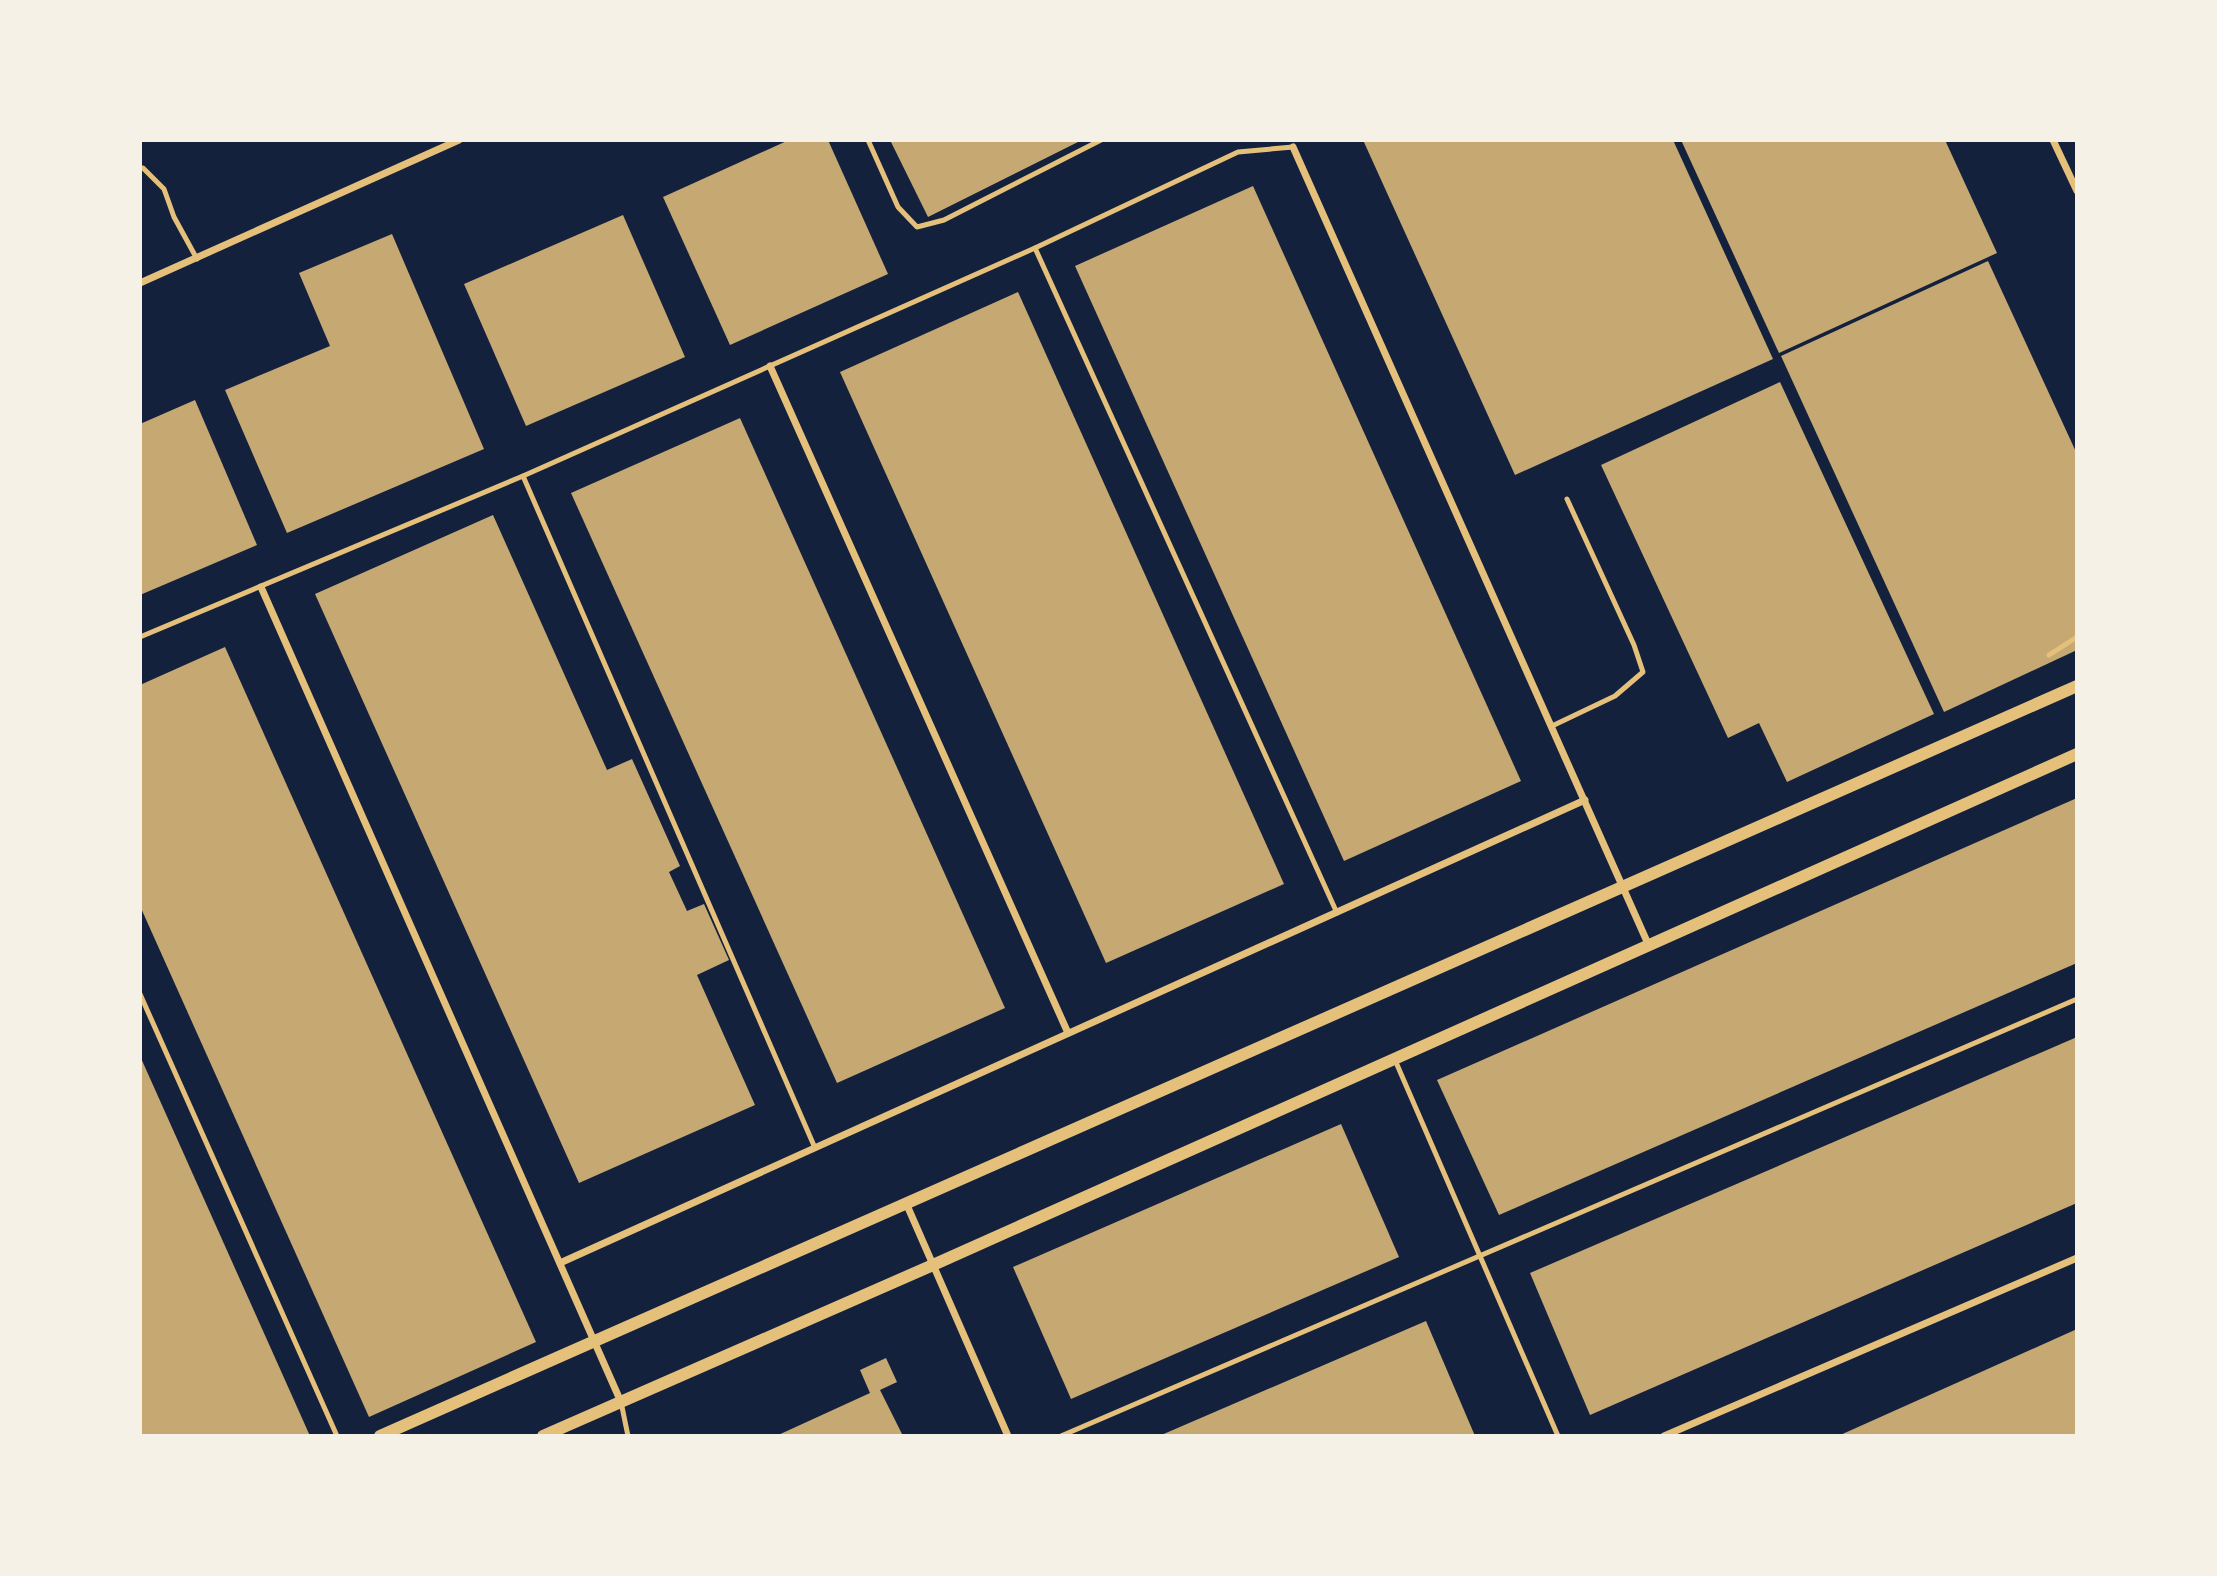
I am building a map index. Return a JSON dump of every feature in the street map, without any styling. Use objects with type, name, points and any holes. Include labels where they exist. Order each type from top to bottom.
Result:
[{"type":"street","points":[[140,283],[459,140]]},
{"type":"street","points":[[2053,140],[2077,191]]},
{"type":"street","points":[[1293,147],[1649,946]]},
{"type":"street","points":[[770,366],[1068,1033]]},
{"type":"street","points":[[261,587],[621,1402]]},
{"type":"street","points":[[380,1436],[2077,686]]},
{"type":"street","points":[[543,1436],[933,1265],[2077,754]]},
{"type":"street","points":[[559,1263],[1585,800]]},
{"type":"street","points":[[906,1203],[1008,1436]]},
{"type":"street","points":[[1664,1436],[2077,1258]]},
{"type":"lane","points":[[868,140],[898,207],[918,227],[944,220],[1101,140]]},
{"type":"lane","points":[[140,637],[523,476],[1035,248],[1238,152],[1293,147]]},
{"type":"lane","points":[[140,168],[143,167],[164,189],[174,217],[197,259]]},
{"type":"lane","points":[[1035,248],[1337,913]]},
{"type":"lane","points":[[523,476],[816,1148]]},
{"type":"lane","points":[[1552,726],[1615,696],[1643,672],[1634,645],[1567,499]]},
{"type":"lane","points":[[2049,655],[2077,637]]},
{"type":"lane","points":[[140,994],[337,1436]]},
{"type":"lane","points":[[1061,1436],[2077,999]]},
{"type":"lane","points":[[1395,1059],[1558,1436]]},
{"type":"lane","points":[[621,1402],[628,1436]]},
{"type":"building","points":[[789,140],[828,140],[888,274],[730,345],[663,197]]},
{"type":"building","points":[[890,140],[1082,140],[928,217]]},
{"type":"building","points":[[1363,140],[1673,140],[1773,359],[1515,475]]},
{"type":"building","points":[[1681,140],[1945,140],[1997,253],[1779,353]]},
{"type":"building","points":[[1253,186],[1521,781],[1344,861],[1075,266]]},
{"type":"building","points":[[623,215],[685,357],[526,426],[464,284]]},
{"type":"building","points":[[392,234],[484,449],[287,533],[225,390],[330,346],[299,273]]},
{"type":"building","points":[[1988,261],[2077,454],[2077,650],[1944,712],[1781,356]]},
{"type":"building","points":[[1018,292],[1284,884],[1106,963],[840,372]]},
{"type":"building","points":[[1780,382],[1934,714],[1787,782],[1759,723],[1728,738],[1601,465]]},
{"type":"building","points":[[195,400],[257,545],[140,595],[140,424]]},
{"type":"building","points":[[740,418],[1005,1008],[837,1083],[571,493]]},
{"type":"building","points":[[493,515],[607,770],[632,759],[680,866],[669,872],[687,911],[704,904],[729,960],[697,975],[755,1105],[579,1183],[315,594]]},
{"type":"building","points":[[225,647],[536,1342],[369,1417],[140,906],[140,685]]},
{"type":"building","points":[[2077,798],[2077,963],[1499,1215],[1437,1080]]},
{"type":"building","points":[[2077,1037],[2077,1203],[1590,1415],[1530,1273]]},
{"type":"building","points":[[140,1056],[310,1436],[140,1436]]},
{"type":"building","points":[[1341,1124],[1399,1257],[1071,1399],[1013,1267]]},
{"type":"building","points":[[1426,1321],[1475,1436],[1159,1436]]},
{"type":"building","points":[[2077,1329],[2077,1436],[1838,1436]]},
{"type":"building","points":[[886,1358],[897,1382],[880,1390],[903,1436],[776,1436],[870,1393],[860,1370]]}]
